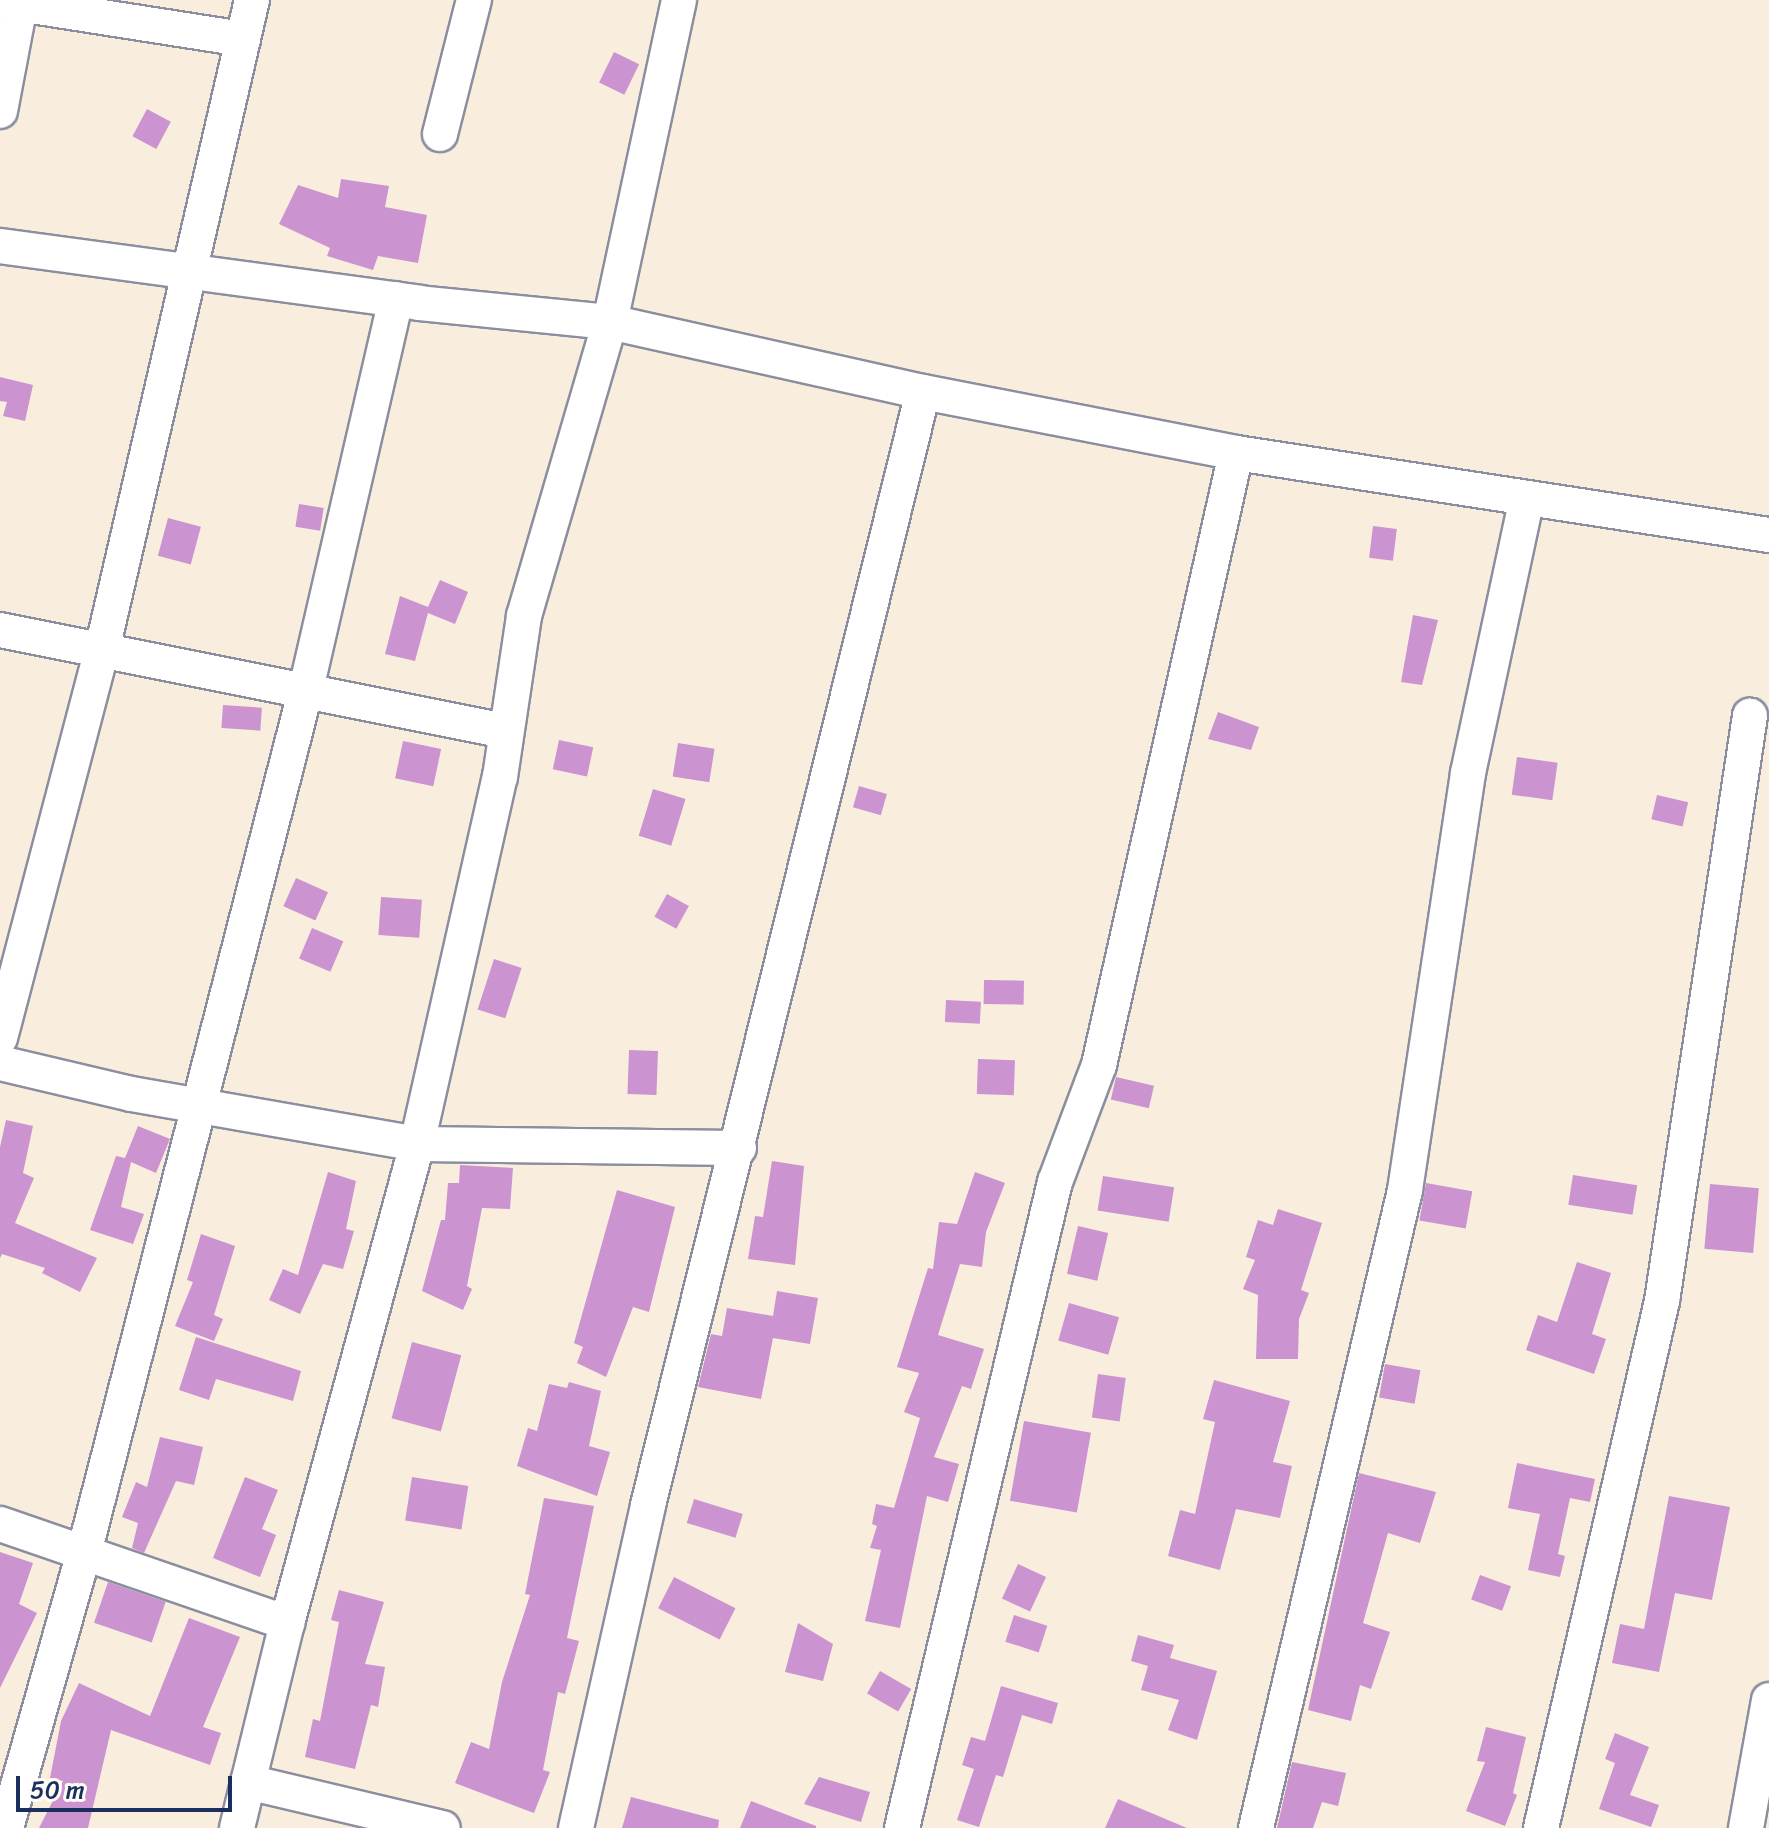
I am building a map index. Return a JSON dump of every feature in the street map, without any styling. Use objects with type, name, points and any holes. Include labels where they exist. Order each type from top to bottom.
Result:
[{"type":"street","points":[[0,1038],[102,650],[193,270],[252,0]]},
{"type":"street","points":[[440,134],[474,0]]},
{"type":"street","points":[[237,1828],[287,1623],[417,1144],[500,777],[524,616],[610,322],[679,0]]},
{"type":"street","points":[[0,111],[13,2],[243,39]]},
{"type":"street","points":[[0,246],[396,299],[610,322],[923,392],[1236,453],[1769,535]]},
{"type":"street","points":[[6,1828],[84,1553],[197,1103],[306,689],[396,299]]},
{"type":"street","points":[[576,1828],[648,1505],[739,1148],[923,392]]},
{"type":"street","points":[[902,1828],[1055,1182],[1099,1065],[1236,453]]},
{"type":"street","points":[[1256,1828],[1405,1190],[1468,773],[1527,498]]},
{"type":"street","points":[[0,630],[505,731]]},
{"type":"street","points":[[1541,1828],[1662,1301],[1750,716]]},
{"type":"street","points":[[0,1063],[131,1094],[197,1103],[417,1144],[739,1148]]},
{"type":"street","points":[[0,1524],[287,1623]]},
{"type":"street","points":[[1746,1828],[1769,1700]]},
{"type":"street","points":[[248,1782],[443,1828]]},
{"type":"building","points":[[614,52],[639,64],[624,95],[599,83]]},
{"type":"building","points":[[147,109],[171,122],[156,149],[132,136]]},
{"type":"building","points":[[341,179],[389,186],[385,207],[427,215],[418,263],[378,256],[373,270],[327,256],[330,248],[279,224],[298,185],[338,198]]},
{"type":"building","points":[[0,377],[33,385],[25,421],[3,416],[7,402],[0,401]]},
{"type":"building","points":[[299,504],[324,508],[320,531],[295,527]]},
{"type":"building","points":[[168,518],[201,527],[191,564],[158,556]]},
{"type":"building","points":[[1373,526],[1397,529],[1393,561],[1369,558]]},
{"type":"building","points":[[440,580],[468,592],[455,624],[428,613],[415,661],[385,654],[400,596],[428,607]]},
{"type":"building","points":[[1413,615],[1438,620],[1422,685],[1401,682]]},
{"type":"building","points":[[223,705],[262,708],[260,731],[221,728]]},
{"type":"building","points":[[1218,712],[1259,727],[1251,750],[1208,739]]},
{"type":"building","points":[[559,740],[593,747],[587,777],[553,769]]},
{"type":"building","points":[[403,741],[441,749],[433,786],[395,778]]},
{"type":"building","points":[[678,743],[715,749],[709,782],[673,777]]},
{"type":"building","points":[[1517,757],[1558,763],[1552,800],[1512,795]]},
{"type":"building","points":[[859,786],[887,794],[881,815],[853,807]]},
{"type":"building","points":[[653,789],[686,799],[671,846],[639,836]]},
{"type":"building","points":[[1657,795],[1688,802],[1683,827],[1651,819]]},
{"type":"building","points":[[296,878],[328,892],[315,921],[283,906]]},
{"type":"building","points":[[667,894],[689,906],[676,929],[654,917]]},
{"type":"building","points":[[381,897],[422,900],[419,938],[378,935]]},
{"type":"building","points":[[312,928],[343,941],[330,972],[299,958]]},
{"type":"building","points":[[494,959],[522,968],[505,1018],[478,1009]]},
{"type":"building","points":[[984,980],[1024,981],[1024,1005],[984,1004]]},
{"type":"building","points":[[946,1000],[981,1002],[980,1024],[945,1022]]},
{"type":"building","points":[[629,1050],[658,1051],[656,1095],[627,1094]]},
{"type":"building","points":[[978,1059],[1015,1060],[1014,1095],[977,1094]]},
{"type":"building","points":[[1116,1077],[1154,1086],[1149,1108],[1111,1099]]},
{"type":"building","points":[[6,1120],[33,1126],[23,1173],[34,1178],[15,1223],[97,1258],[80,1292],[42,1273],[45,1268],[2,1254],[0,1258],[0,1147]]},
{"type":"building","points":[[138,1126],[170,1139],[156,1173],[131,1162],[121,1207],[144,1214],[133,1244],[90,1230],[116,1156],[125,1158]]},
{"type":"building","points":[[772,1161],[804,1166],[795,1265],[748,1259],[755,1216],[763,1217]]},
{"type":"building","points":[[460,1165],[513,1168],[510,1209],[482,1208],[467,1286],[472,1289],[463,1310],[422,1291],[441,1220],[445,1220],[448,1183],[459,1183]]},
{"type":"building","points":[[328,1172],[356,1181],[346,1229],[354,1231],[343,1269],[323,1264],[300,1314],[269,1300],[283,1269],[298,1275]]},
{"type":"building","points":[[975,1172],[1005,1183],[986,1232],[982,1267],[960,1264],[938,1335],[984,1349],[971,1389],[962,1386],[934,1457],[959,1464],[948,1502],[927,1496],[900,1628],[865,1621],[881,1550],[870,1548],[877,1526],[872,1524],[876,1504],[894,1508],[920,1418],[904,1412],[919,1373],[897,1367],[928,1268],[933,1269],[939,1222],[957,1224]]},
{"type":"building","points":[[1573,1175],[1637,1185],[1633,1215],[1568,1205]]},
{"type":"building","points":[[1103,1176],[1174,1187],[1169,1222],[1098,1211]]},
{"type":"building","points":[[1426,1183],[1472,1191],[1466,1229],[1419,1220]]},
{"type":"building","points":[[1710,1184],[1759,1188],[1753,1253],[1704,1249]]},
{"type":"building","points":[[617,1190],[675,1207],[649,1312],[633,1307],[606,1377],[577,1363],[583,1347],[574,1343]]},
{"type":"building","points":[[1278,1209],[1322,1223],[1301,1290],[1309,1293],[1299,1319],[1298,1359],[1256,1359],[1258,1295],[1243,1289],[1255,1260],[1246,1257],[1258,1220],[1273,1225]]},
{"type":"building","points":[[1078,1226],[1108,1233],[1097,1281],[1067,1274]]},
{"type":"building","points":[[201,1234],[235,1246],[214,1315],[223,1319],[214,1341],[175,1326],[193,1282],[187,1280]]},
{"type":"building","points":[[1577,1262],[1611,1273],[1592,1334],[1606,1339],[1594,1374],[1526,1350],[1538,1315],[1557,1322]]},
{"type":"building","points":[[777,1291],[818,1298],[810,1344],[773,1338],[761,1399],[698,1387],[711,1334],[722,1336],[727,1308],[773,1316]]},
{"type":"building","points":[[1069,1303],[1119,1317],[1108,1355],[1058,1340]]},
{"type":"building","points":[[196,1337],[301,1371],[293,1401],[216,1379],[209,1400],[179,1390]]},
{"type":"building","points":[[412,1342],[461,1355],[441,1432],[392,1418]]},
{"type":"building","points":[[1385,1364],[1420,1370],[1415,1404],[1379,1397]]},
{"type":"building","points":[[1098,1374],[1126,1378],[1120,1421],[1092,1418]]},
{"type":"building","points":[[1214,1380],[1290,1401],[1273,1462],[1292,1466],[1280,1518],[1236,1509],[1220,1570],[1168,1556],[1180,1510],[1195,1514],[1215,1422],[1203,1419]]},
{"type":"building","points":[[569,1382],[601,1391],[589,1446],[610,1452],[597,1496],[517,1466],[528,1428],[537,1431],[549,1384],[567,1388]]},
{"type":"building","points":[[1024,1421],[1091,1433],[1077,1513],[1010,1501]]},
{"type":"building","points":[[160,1437],[203,1447],[194,1485],[176,1481],[144,1553],[132,1548],[138,1523],[122,1517],[136,1482],[147,1487]]},
{"type":"building","points":[[1517,1463],[1595,1479],[1590,1502],[1570,1498],[1558,1554],[1565,1556],[1560,1577],[1528,1570],[1540,1514],[1508,1508]]},
{"type":"building","points":[[1359,1473],[1436,1492],[1420,1543],[1388,1533],[1363,1623],[1390,1632],[1371,1689],[1360,1685],[1351,1721],[1308,1710]]},
{"type":"building","points":[[245,1477],[278,1490],[262,1529],[276,1535],[260,1577],[213,1558]]},
{"type":"building","points":[[412,1477],[468,1486],[461,1529],[405,1520]]},
{"type":"building","points":[[1669,1496],[1730,1507],[1712,1600],[1675,1593],[1659,1672],[1612,1663],[1620,1624],[1644,1629]]},
{"type":"building","points":[[544,1498],[594,1506],[567,1638],[579,1641],[565,1694],[558,1692],[543,1770],[550,1772],[534,1813],[455,1783],[471,1742],[489,1749],[502,1682],[530,1595],[525,1594]]},
{"type":"building","points":[[694,1499],[743,1514],[735,1538],[687,1523]]},
{"type":"building","points":[[0,1552],[33,1563],[19,1604],[37,1613],[0,1688]]},
{"type":"building","points":[[1018,1564],[1046,1577],[1030,1612],[1002,1598]]},
{"type":"building","points":[[1480,1575],[1511,1586],[1502,1611],[1471,1599]]},
{"type":"building","points":[[674,1577],[735,1608],[720,1640],[658,1608]]},
{"type":"building","points":[[108,1582],[166,1602],[152,1643],[94,1623]]},
{"type":"building","points":[[339,1590],[384,1602],[365,1664],[385,1667],[378,1707],[371,1705],[355,1769],[305,1757],[313,1719],[320,1721],[339,1622],[331,1620]]},
{"type":"building","points":[[1014,1615],[1047,1626],[1039,1652],[1005,1642]]},
{"type":"building","points":[[189,1618],[240,1637],[203,1727],[221,1733],[210,1765],[111,1730],[88,1828],[39,1828],[63,1781],[50,1778],[61,1721],[79,1683],[150,1716]]},
{"type":"building","points":[[798,1623],[833,1644],[823,1681],[785,1672]]},
{"type":"building","points":[[1138,1635],[1174,1645],[1170,1658],[1217,1671],[1197,1740],[1168,1730],[1179,1700],[1141,1690],[1148,1666],[1131,1661]]},
{"type":"building","points":[[880,1671],[911,1689],[898,1712],[867,1694]]},
{"type":"building","points":[[1001,1686],[1058,1703],[1052,1724],[1022,1715],[1003,1777],[996,1775],[979,1827],[957,1820],[974,1769],[962,1765],[971,1737],[985,1741]]},
{"type":"building","points":[[1486,1727],[1526,1737],[1513,1793],[1517,1795],[1505,1826],[1466,1811],[1485,1762],[1477,1761]]},
{"type":"building","points":[[1615,1733],[1649,1747],[1630,1795],[1659,1805],[1651,1827],[1599,1809],[1615,1763],[1605,1759]]},
{"type":"building","points":[[1292,1762],[1346,1773],[1338,1806],[1322,1802],[1313,1828],[1277,1828]]},
{"type":"building","points":[[819,1777],[870,1792],[861,1822],[804,1804]]},
{"type":"building","points":[[631,1797],[719,1820],[718,1828],[622,1828]]},
{"type":"building","points":[[1118,1799],[1187,1828],[1105,1828]]},
{"type":"building","points":[[751,1801],[816,1826],[816,1828],[740,1828]]}]
